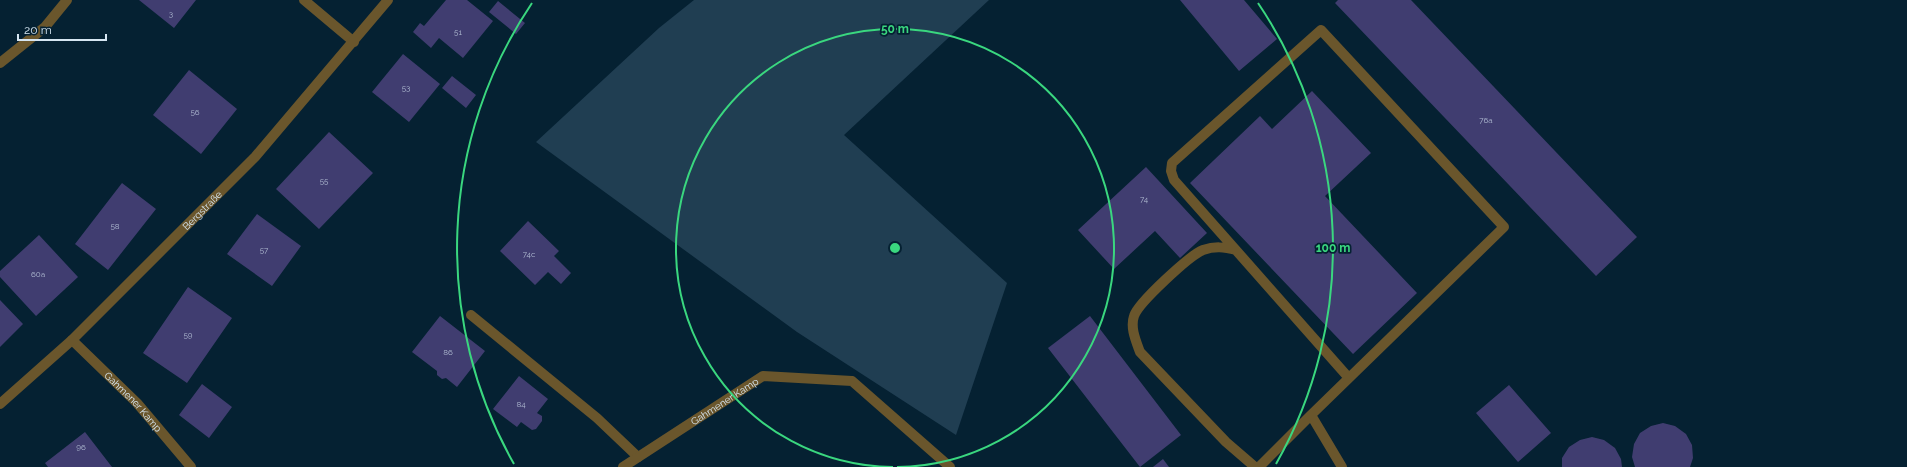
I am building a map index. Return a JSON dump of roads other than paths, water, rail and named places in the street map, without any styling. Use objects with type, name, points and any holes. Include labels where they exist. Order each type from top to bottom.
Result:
[{"type":"street","points":[[0,63],[45,27],[67,0]]},
{"type":"street","points":[[304,0],[354,42]]},
{"type":"street","name":"Bergstraße","points":[[0,404],[72,340],[255,157],[354,42],[388,0]]},
{"type":"street","points":[[1259,467],[1348,378],[1504,227],[1321,30],[1172,163],[1171,171],[1174,180],[1348,378]]},
{"type":"street","points":[[1236,250],[1220,246],[1202,251],[1186,263],[1143,301],[1134,316],[1133,332],[1140,352],[1226,442],[1255,467]]},
{"type":"street","points":[[471,315],[596,418],[638,457]]},
{"type":"street","name":"Gahmener Kamp","points":[[72,340],[137,403],[191,467]]},
{"type":"street","name":"Gahmener Kamp","points":[[623,467],[763,376],[852,381],[950,467]]},
{"type":"street","points":[[1311,415],[1342,467]]}]
